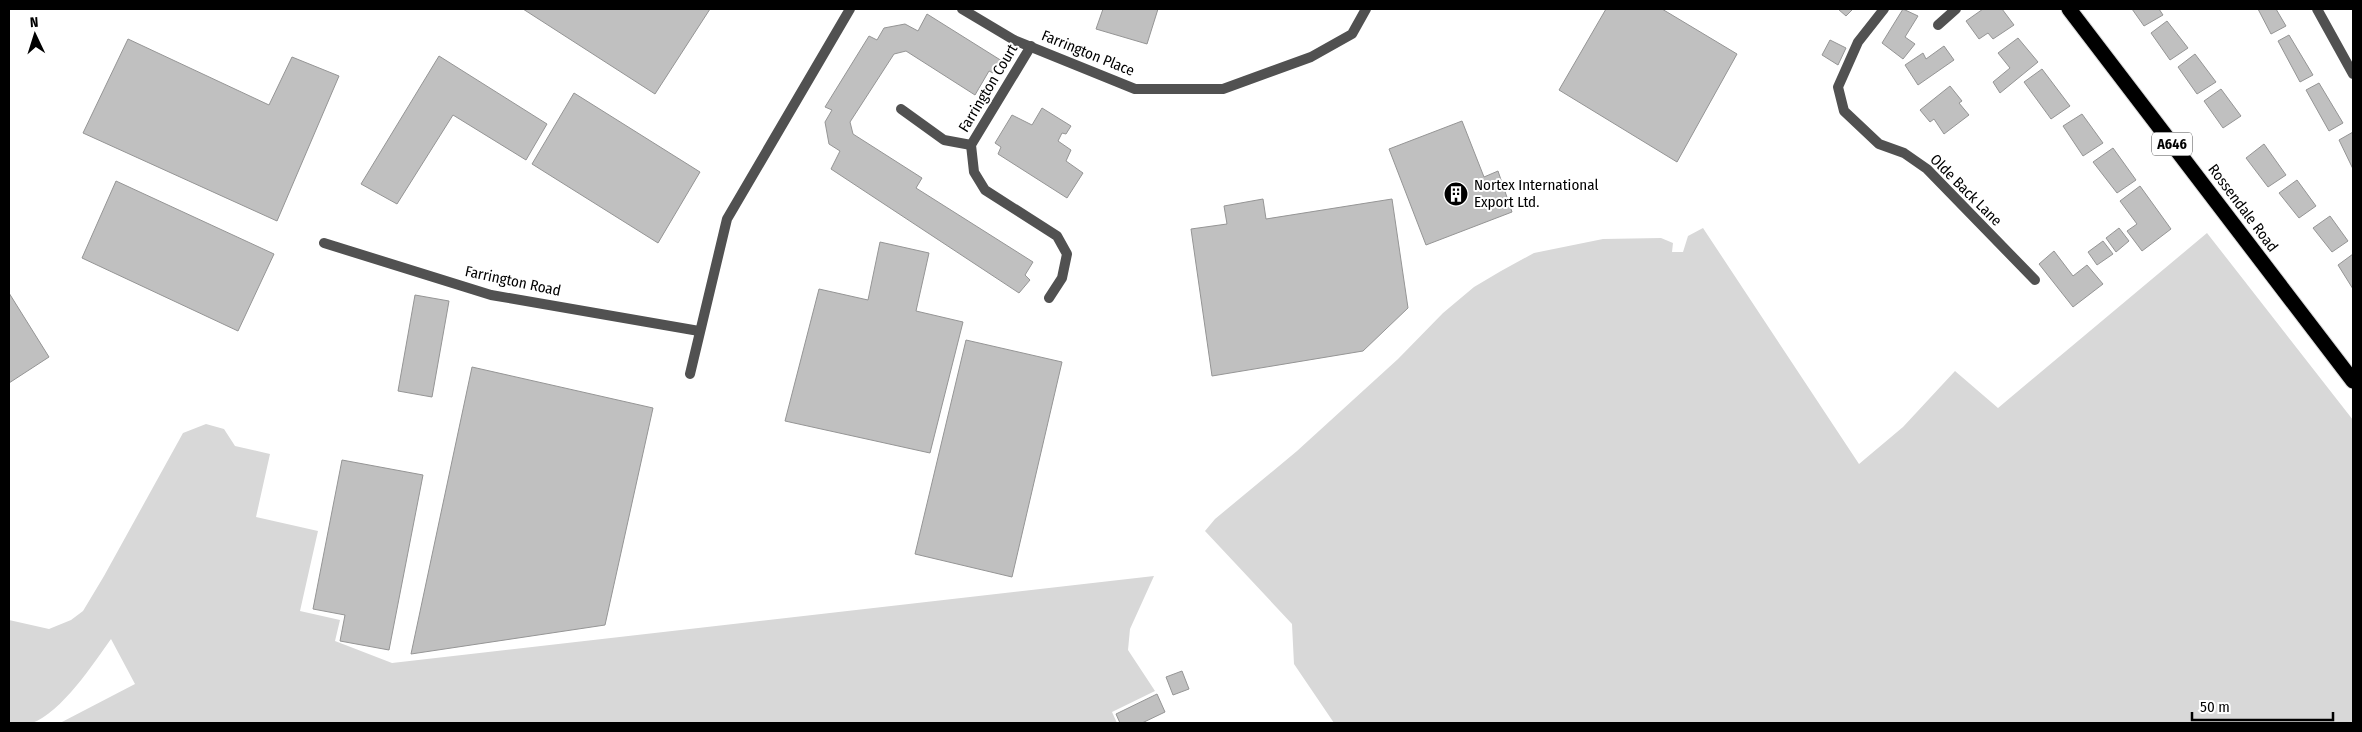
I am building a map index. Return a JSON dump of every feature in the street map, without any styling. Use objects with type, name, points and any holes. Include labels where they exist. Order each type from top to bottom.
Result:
[{"type":"highway","name":"Rossendale Road","points":[[2069,9],[2353,381]]},
{"type":"street","points":[[690,374],[727,219],[850,9]]},
{"type":"street","name":"Farrington Place","points":[[962,9],[1014,40],[1135,89],[1223,89],[1311,57],[1352,34],[1366,9]]},
{"type":"street","name":"Olde Back Lane","points":[[1884,9],[1858,42],[1838,87],[1844,111],[1879,144],[1904,153],[1927,169],[2035,280]]},
{"type":"street","points":[[1938,25],[1956,9]]},
{"type":"street","points":[[2317,9],[2353,74]]},
{"type":"street","name":"Farrington Court","points":[[1031,46],[971,146],[974,172],[985,190],[1056,236],[1067,254],[1062,278],[1049,298]]},
{"type":"street","name":"Farrington Court","points":[[901,109],[944,140],[971,146]]},
{"type":"street","name":"Farrington Road","points":[[324,243],[491,295],[699,332]]},
{"type":"shaded area","points":[[1703,228],[1859,464],[1903,427],[1955,371],[1998,408],[2207,233],[2353,420],[2353,723],[1334,723],[1294,664],[1292,624],[1205,531],[1215,519],[1297,451],[1398,359],[1443,313],[1474,287],[1534,253],[1603,239],[1661,238],[1673,243],[1672,252],[1683,252],[1688,236]]},
{"type":"shaded area","points":[[206,424],[224,429],[235,446],[270,454],[256,517],[318,531],[300,611],[340,620],[335,641],[392,663],[1154,576],[1130,629],[1128,650],[1155,691],[1112,712],[1117,723],[60,723],[135,684],[111,639],[76,686],[54,709],[43,718],[32,723],[9,723],[9,620],[49,629],[71,620],[83,611],[183,433]]},
{"type":"building","points":[[523,9],[710,9],[655,94]]},
{"type":"building","points":[[1103,9],[1158,9],[1147,44],[1096,29]]},
{"type":"building","points":[[1606,9],[1662,9],[1737,54],[1677,162],[1559,90]]},
{"type":"building","points":[[1838,9],[1853,9],[1846,16]]},
{"type":"building","points":[[1903,9],[1918,16],[1905,37],[1915,44],[1903,59],[1882,43]]},
{"type":"building","points":[[1983,9],[2002,9],[2014,25],[1993,39],[1988,33],[1979,39],[1966,21]]},
{"type":"building","points":[[2132,9],[2159,9],[2163,15],[2144,26]]},
{"type":"building","points":[[2258,9],[2276,9],[2286,26],[2271,34]]},
{"type":"building","points":[[927,14],[1002,61],[993,73],[989,71],[975,95],[906,51],[894,54],[850,122],[853,134],[922,178],[916,188],[1033,262],[1025,275],[1030,280],[1019,293],[831,169],[840,151],[829,144],[825,122],[832,110],[825,107],[869,36],[877,40],[884,28],[905,24],[918,31]]},
{"type":"building","points":[[2167,21],[2188,48],[2170,60],[2151,33]]},
{"type":"building","points":[[2289,35],[2313,75],[2300,82],[2278,41]]},
{"type":"building","points":[[2018,38],[2038,62],[2000,93],[1993,82],[2010,68],[1998,53]]},
{"type":"building","points":[[128,39],[269,105],[292,57],[339,76],[277,221],[83,133]]},
{"type":"building","points":[[1830,40],[1846,48],[1838,65],[1822,55]]},
{"type":"building","points":[[1944,46],[1954,60],[1918,85],[1905,65],[1923,53],[1926,59]]},
{"type":"building","points":[[2195,54],[2216,82],[2197,94],[2178,67]]},
{"type":"building","points":[[439,56],[547,124],[526,160],[453,115],[397,204],[361,184]]},
{"type":"building","points":[[2042,69],[2070,106],[2051,119],[2024,82]]},
{"type":"building","points":[[2319,83],[2343,123],[2329,131],[2306,90]]},
{"type":"building","points":[[1950,86],[1962,101],[1959,103],[1969,115],[1944,134],[1934,119],[1930,122],[1920,110]]},
{"type":"building","points":[[2221,89],[2241,116],[2223,128],[2204,101]]},
{"type":"building","points":[[574,93],[700,172],[658,243],[532,164]]},
{"type":"building","points":[[1042,108],[1071,126],[1066,134],[1062,133],[1058,141],[1071,150],[1066,161],[1083,173],[1067,198],[998,154],[1001,147],[995,143],[1012,115],[1032,125]]},
{"type":"building","points":[[2082,114],[2103,143],[2083,156],[2063,126]]},
{"type":"building","name":"Nortex International Export Ltd.","points":[[1462,121],[1484,177],[1498,171],[1512,212],[1426,245],[1389,149]]},
{"type":"building","points":[[2353,132],[2353,169],[2339,140]]},
{"type":"building","points":[[2264,144],[2286,175],[2268,187],[2246,158]]},
{"type":"building","points":[[2113,148],[2136,180],[2117,193],[2093,162]]},
{"type":"building","points":[[2297,180],[2316,206],[2299,218],[2279,193]]},
{"type":"building","points":[[116,181],[274,254],[238,331],[82,258]]},
{"type":"building","points":[[2140,186],[2171,229],[2142,251],[2127,231],[2137,224],[2120,201]]},
{"type":"building","points":[[1263,199],[1266,219],[1392,199],[1408,308],[1363,351],[1212,376],[1191,229],[1227,224],[1224,206]]},
{"type":"building","points":[[2330,216],[2348,241],[2332,252],[2313,228]]},
{"type":"building","points":[[2119,228],[2129,241],[2116,252],[2106,238]]},
{"type":"building","points":[[2103,241],[2113,254],[2097,265],[2088,252]]},
{"type":"building","points":[[880,242],[929,253],[916,311],[963,322],[930,453],[785,421],[819,289],[868,300]]},
{"type":"building","points":[[2054,251],[2073,276],[2087,265],[2103,284],[2073,307],[2039,264]]},
{"type":"building","points":[[2353,254],[2353,289],[2338,265]]},
{"type":"building","points":[[9,293],[49,357],[9,383]]},
{"type":"building","points":[[415,295],[449,301],[432,397],[398,391]]},
{"type":"building","points":[[966,340],[1062,362],[1012,577],[915,554]]},
{"type":"building","points":[[472,367],[653,408],[605,625],[411,654]]},
{"type":"building","points":[[342,460],[423,475],[389,650],[340,641],[345,615],[313,609]]},
{"type":"building","points":[[1182,671],[1189,689],[1173,695],[1166,677]]},
{"type":"building","points":[[1157,694],[1165,712],[1142,723],[1120,723],[1116,714]]},
{"type":"place","name":"Nortex International Export Ltd.","points":[[1456,194]]}]
